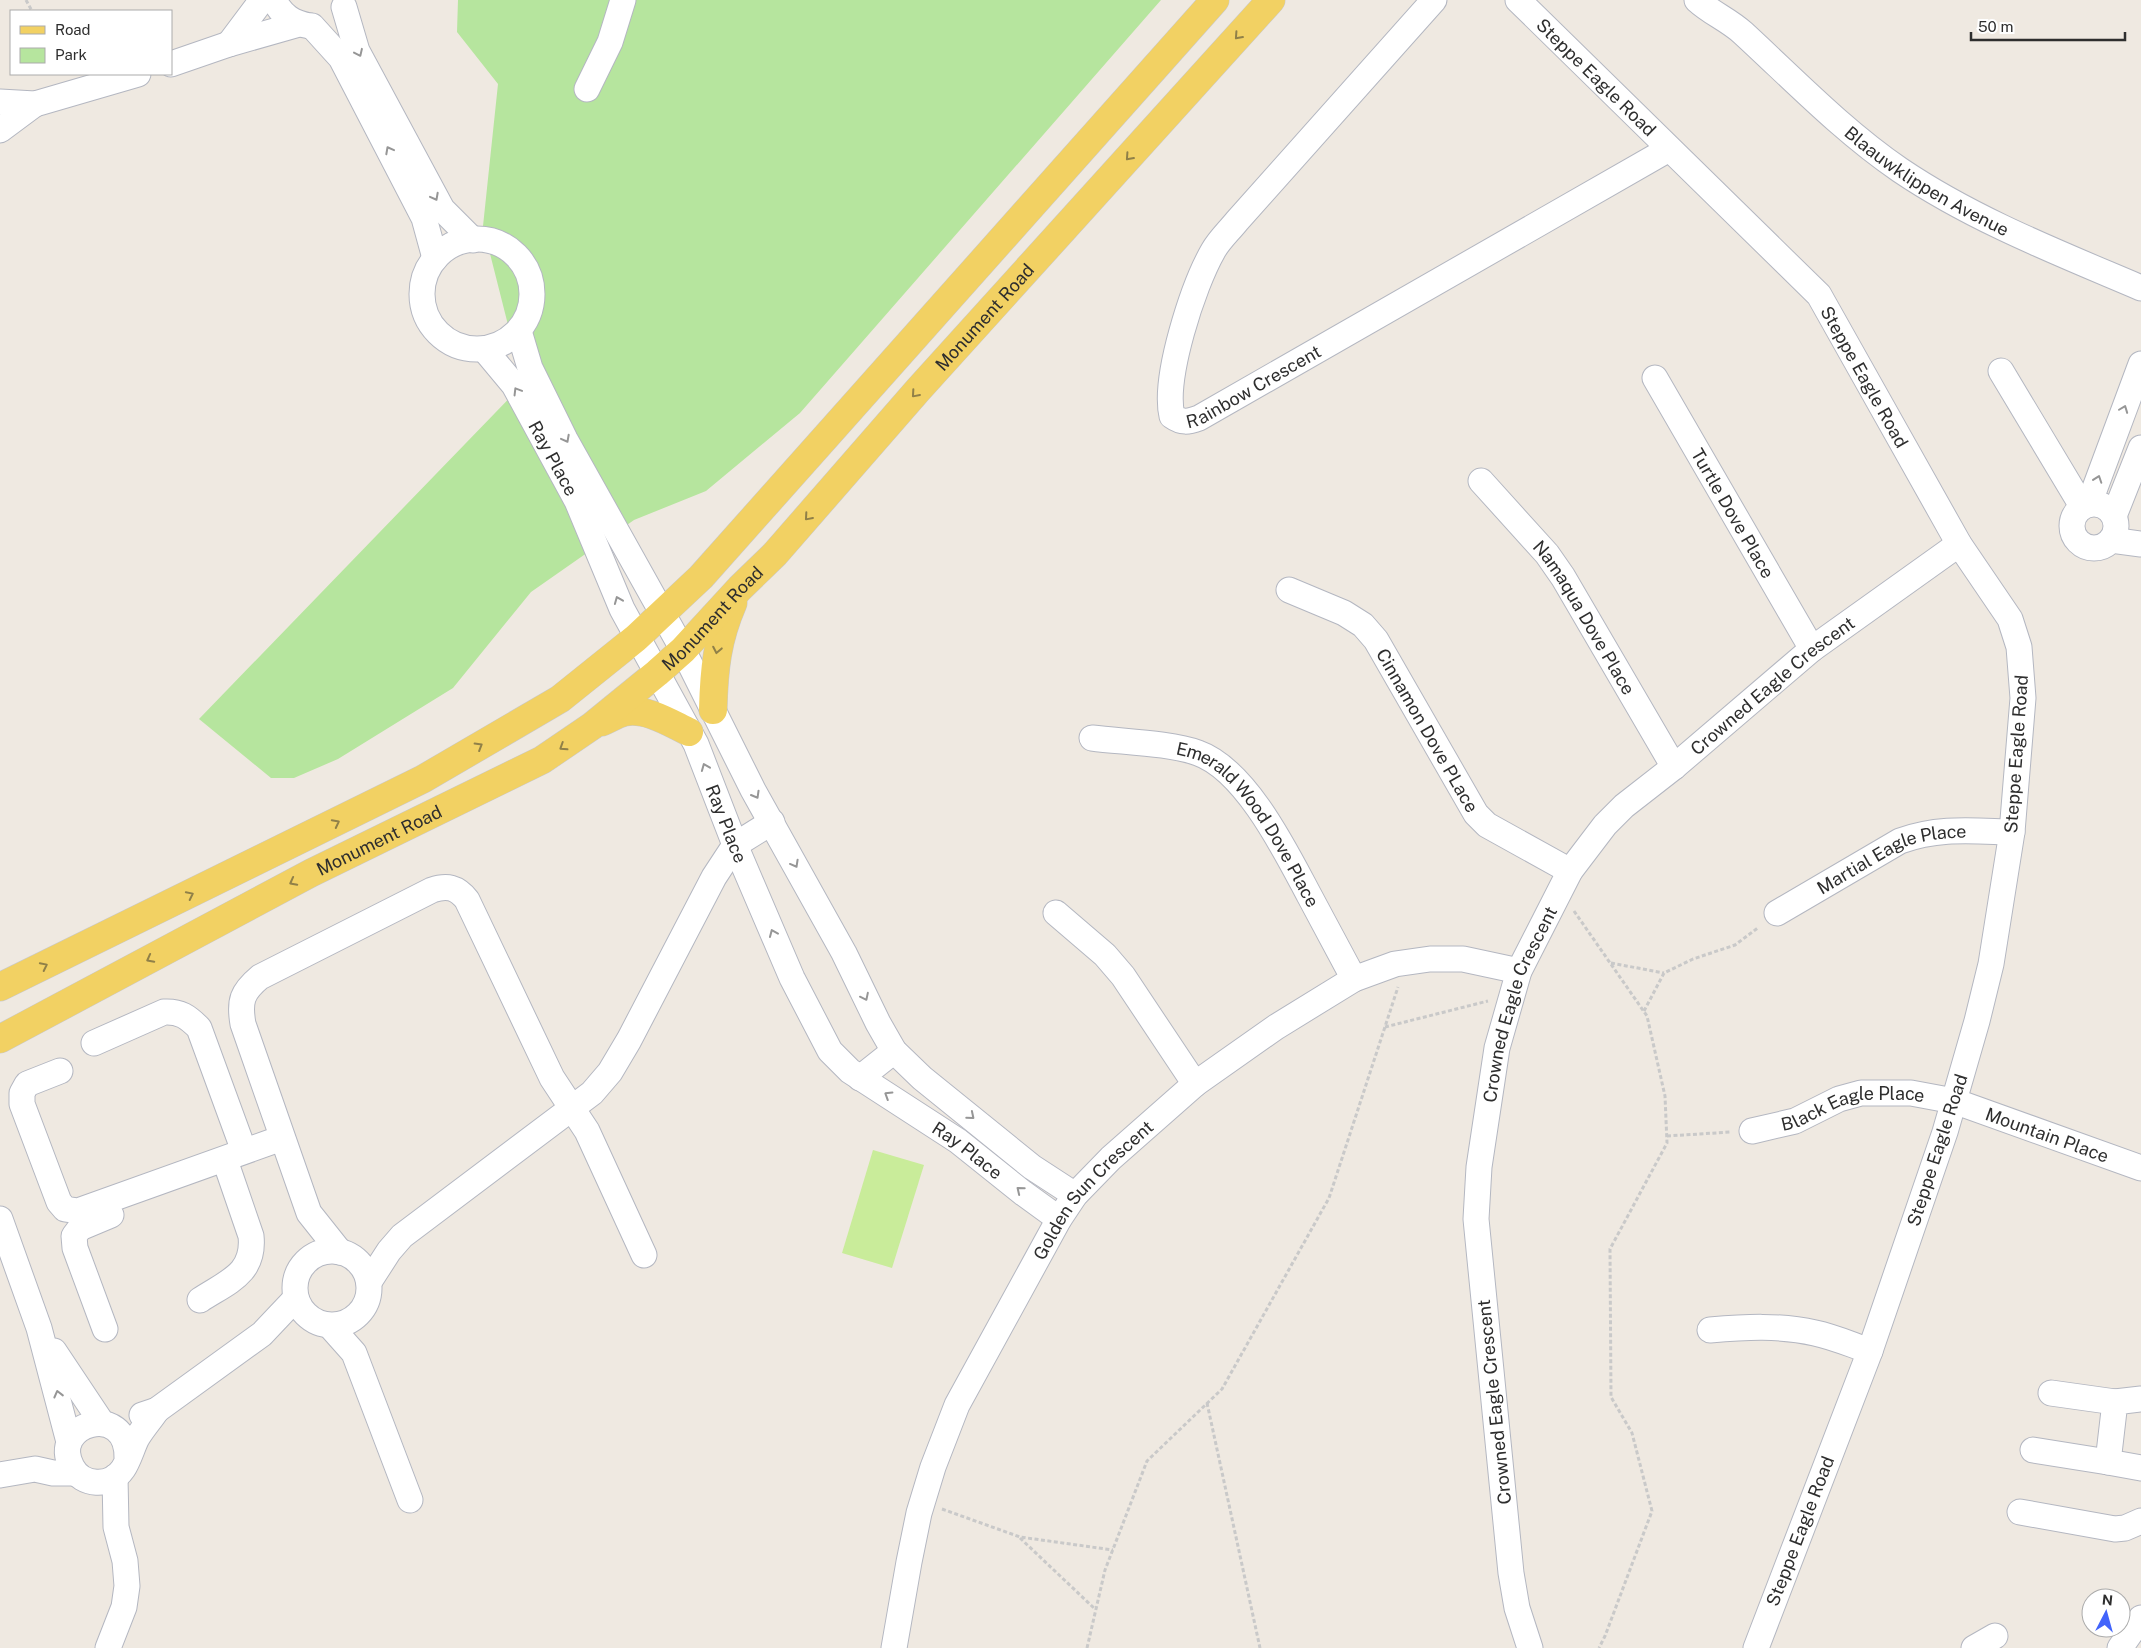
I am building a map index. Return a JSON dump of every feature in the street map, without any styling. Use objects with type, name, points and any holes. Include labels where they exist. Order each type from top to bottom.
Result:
[{"type":"main road","name":"Monument Road","points":[[0,987],[423,779],[560,699],[636,638],[701,577],[1215,0]]},
{"type":"main road","name":"Monument Road","points":[[0,1040],[311,873],[542,760],[592,726],[657,673],[683,650],[740,588],[775,554],[918,390],[1271,0]]},
{"type":"main road","points":[[713,710],[717,646],[724,624],[740,588]]},
{"type":"main road","points":[[592,726],[624,712],[637,712],[649,714],[690,732]]},
{"type":"street","points":[[229,44],[262,0]]},
{"type":"street","points":[[274,0],[279,10],[288,19],[306,25],[340,58],[424,218],[435,258]]},
{"type":"street","points":[[587,88],[610,42],[623,0]]},
{"type":"street","name":"Rainbow Crescent","points":[[1434,0],[1237,221],[1214,250],[1196,287],[1174,365],[1169,390],[1169,405],[1172,416],[1180,422],[1189,422],[1199,418],[1669,149]]},
{"type":"street","name":"Steppe Eagle Road","points":[[1518,0],[1819,294],[1959,544],[2010,619],[2019,647],[2023,698],[2012,832],[1991,964],[1954,1101],[1870,1351],[1756,1648]]},
{"type":"street","name":"Blaauwklippen Avenue","points":[[1698,0],[1709,10],[1741,31],[1850,132],[1900,170],[1964,209],[2065,256],[2141,288]]},
{"type":"street","name":"Blaauwklippen Avenue","points":[[1725,0],[1741,31]]},
{"type":"street","points":[[172,64],[229,44],[306,25],[325,23],[336,17],[345,4]]},
{"type":"street","points":[[345,4],[357,51],[442,209],[473,240]]},
{"type":"street","points":[[0,102],[35,104],[135,75]]},
{"type":"street","points":[[0,130],[35,104]]},
{"type":"street","points":[[466,240],[484,240],[501,244],[515,254],[526,268],[532,285],[532,302],[527,319],[518,331],[502,344],[484,349],[465,348],[447,341],[433,329],[424,312],[422,293],[425,275],[435,258],[449,247],[466,240]]},
{"type":"street","name":"Ray Place","points":[[518,331],[530,368],[565,439],[683,650],[753,790],[844,953],[878,1023],[894,1051],[922,1078],[1032,1168],[1075,1195]]},
{"type":"street","name":"Ray Place","points":[[484,349],[514,385],[577,501],[636,638],[690,732],[735,845],[792,978],[830,1051],[850,1071],[958,1140],[1023,1193],[1059,1219]]},
{"type":"street","points":[[2141,364],[2086,505],[2072,518],[2071,526],[2076,540],[2082,545],[2098,548],[2112,528],[2141,448]]},
{"type":"street","points":[[2001,371],[2086,505]]},
{"type":"street","name":"Turtle Dove Place","points":[[1655,378],[1812,649]]},
{"type":"street","name":"Namaqua Dove Place","points":[[1481,481],[1547,554],[1563,577],[1674,767]]},
{"type":"street","points":[[2086,505],[2104,506],[2112,528],[2141,544]]},
{"type":"street","name":"Crowned Eagle Crescent","points":[[1530,1648],[1517,1608],[1511,1573],[1476,1219],[1479,1167],[1497,1048],[1519,971],[1565,881],[1605,825],[1618,812],[1674,767],[1812,649],[1959,544]]},
{"type":"street","name":"Cinnamon Dove PLace","points":[[1289,590],[1344,613],[1363,625],[1376,640],[1476,814],[1487,825],[1565,881]]},
{"type":"street","name":"Emerald Wood Dove Place","points":[[1092,738],[1183,749],[1200,753],[1216,763],[1242,786],[1276,835],[1354,979]]},
{"type":"street","points":[[369,1282],[385,1257],[402,1236],[592,1093],[610,1072],[629,1040],[714,877],[735,845],[772,822]]},
{"type":"street","name":"Martial Eagle Place","points":[[1777,913],[1900,841],[1941,830],[2012,832]]},
{"type":"street","points":[[309,1259],[309,1213],[243,1024],[241,1004],[244,992],[260,977],[432,890],[442,887],[452,888],[460,892],[467,900],[552,1078],[570,1108],[587,1131],[644,1255]]},
{"type":"street","points":[[1056,913],[1105,955],[1123,976],[1195,1084]]},
{"type":"street","name":"Golden Sun Crescent","points":[[894,1648],[909,1562],[923,1502],[933,1467],[957,1406],[1059,1219],[1075,1195],[1111,1158],[1195,1084],[1276,1027],[1354,979],[1395,964],[1430,959],[1463,959],[1519,971]]},
{"type":"street","points":[[94,1043],[164,1012],[175,1012],[188,1016],[199,1028],[244,1151]]},
{"type":"street","points":[[860,1078],[894,1051]]},
{"type":"street","points":[[60,1071],[27,1084],[22,1093],[22,1104],[59,1202],[65,1209],[78,1211],[244,1151],[283,1142]]},
{"type":"street","name":"Black Eagle Place","points":[[1752,1131],[1795,1121],[1839,1098],[1861,1093],[1911,1094],[1954,1101]]},
{"type":"street","name":"Mountain Place","points":[[1954,1101],[2141,1168]]},
{"type":"street","points":[[982,1159],[999,1140]]},
{"type":"street","points":[[105,1329],[75,1248],[74,1236],[80,1228],[228,1169],[283,1142]]},
{"type":"street","points":[[200,1300],[244,1271],[250,1260],[251,1236],[228,1169]]},
{"type":"street","points":[[0,1475],[35,1469],[81,1477],[102,1483],[121,1468],[157,1410],[262,1334],[312,1314],[351,1320],[360,1313],[366,1304],[369,1293],[369,1282],[365,1272],[359,1263],[345,1254],[309,1213]]},
{"type":"street","points":[[0,1219],[39,1328],[68,1445],[68,1461],[116,1527]]},
{"type":"street","points":[[402,1236],[345,1254],[318,1254],[309,1259],[302,1267],[296,1276],[294,1287],[312,1314],[354,1353],[410,1500]]},
{"type":"street","points":[[354,1353],[360,1313]]},
{"type":"street","points":[[1710,1330],[1739,1327],[1788,1328],[1816,1333],[1870,1351]]},
{"type":"street","points":[[39,1328],[106,1424],[119,1431],[128,1448],[121,1468],[116,1527],[125,1561],[127,1586],[124,1607],[108,1648]]},
{"type":"street","points":[[2051,1393],[2115,1402],[2141,1399]]},
{"type":"street","points":[[2108,1462],[2115,1402]]},
{"type":"street","points":[[35,1469],[68,1445],[75,1433],[82,1427],[92,1423],[106,1424],[157,1410]]},
{"type":"street","points":[[2033,1450],[2141,1468]]},
{"type":"street","points":[[2020,1512],[2115,1529],[2125,1528],[2141,1521]]},
{"type":"street","points":[[2120,1648],[2141,1618]]},
{"type":"street","points":[[1974,1648],[1995,1636]]},
{"type":"path","points":[[1565,881],[1610,963],[1648,1016],[1664,1096],[1667,1136],[1667,1143],[1610,1249],[1611,1397],[1632,1432],[1652,1511],[1599,1648]]},
{"type":"path","points":[[1610,963],[1664,973],[1693,959],[1735,945],[1777,913]]},
{"type":"path","points":[[1087,1648],[1105,1570],[1147,1461],[1222,1389],[1329,1198],[1406,963]]},
{"type":"path","points":[[1644,1011],[1664,973]]},
{"type":"path","points":[[1385,1027],[1512,995]]},
{"type":"path","points":[[1667,1136],[1752,1131]]},
{"type":"path","points":[[1207,1403],[1260,1648]]},
{"type":"path","points":[[923,1502],[1020,1537],[1113,1550]]},
{"type":"path","points":[[1020,1537],[1096,1610]]},
{"type":"green space","points":[[458,0],[1161,0],[800,413],[706,491],[634,520],[531,592],[453,688],[338,759],[294,778],[271,778],[199,719],[523,384],[483,226],[498,84],[457,32]]},
{"type":"green space","points":[[873,1150],[924,1165],[892,1268],[842,1253]]}]
